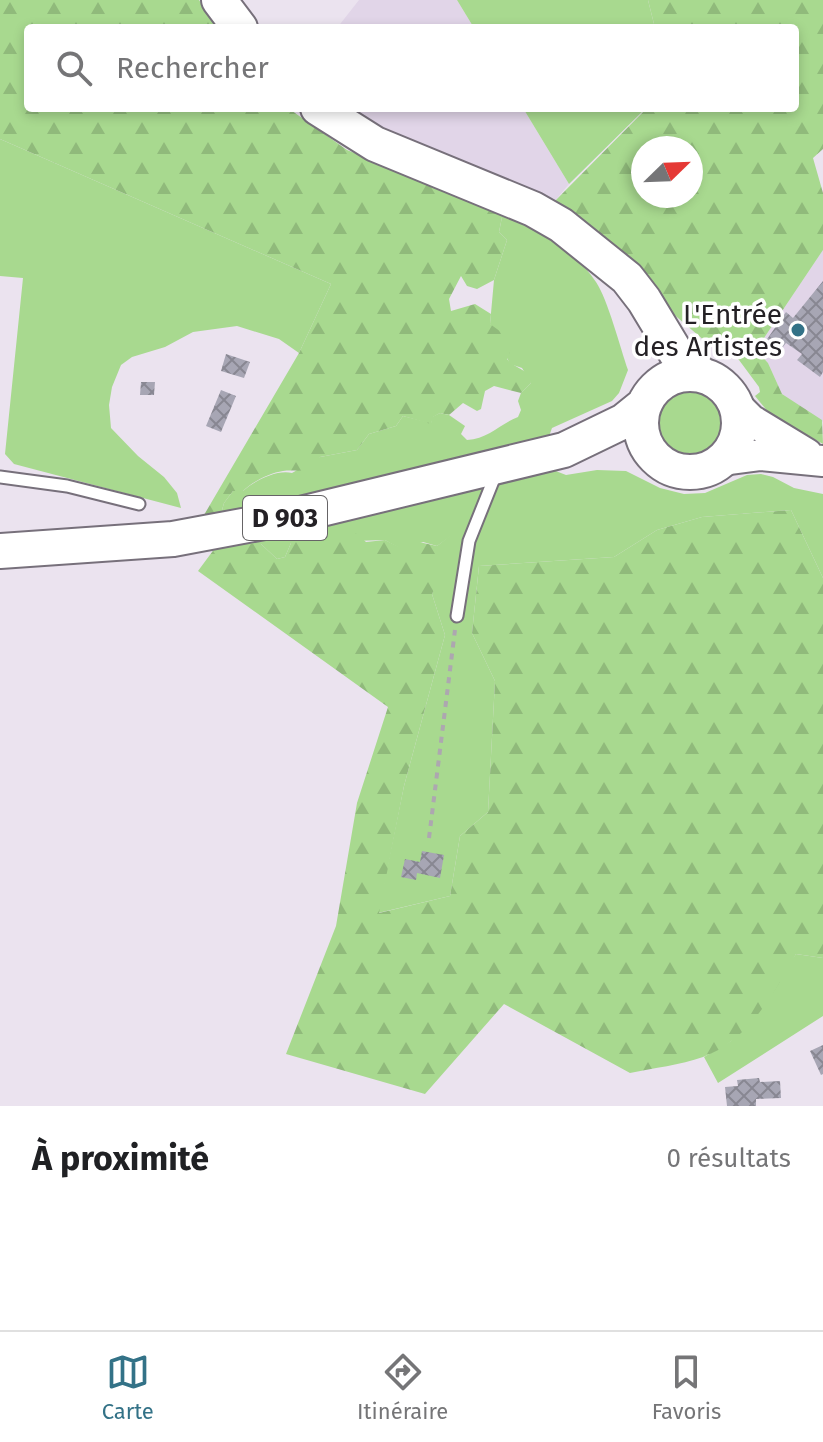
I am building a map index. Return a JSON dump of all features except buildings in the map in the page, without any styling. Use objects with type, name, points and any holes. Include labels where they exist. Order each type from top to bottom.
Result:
[{"type":"main road","points":[[219,0],[237,24]]},
{"type":"main road","points":[[324,112],[375,144],[533,209],[574,235],[636,289],[676,353],[702,375],[719,383],[737,406],[760,426],[819,460]]},
{"type":"main road","points":[[597,256],[647,351],[650,367],[642,431],[653,455],[665,465],[687,472],[710,468],[730,453],[738,435],[737,406]]},
{"type":"main road","points":[[648,399],[656,388],[673,377],[702,375]]},
{"type":"main road","name":"D 903","points":[[0,551],[173,539],[225,531],[564,450],[624,421],[648,399]]},
{"type":"main road","name":"D 903","points":[[564,450],[653,455]]},
{"type":"main road","points":[[723,460],[752,454],[819,460]]},
{"type":"lane","points":[[457,616],[469,541],[499,465]]},
{"type":"lane","points":[[0,477],[67,486],[139,504]]},
{"type":"path","points":[[429,838],[457,616]]},
{"type":"shaded area","points":[[359,0],[457,0],[472,24],[340,24]]},
{"type":"shaded area","points":[[346,112],[525,112],[569,184],[554,202],[370,127]]},
{"type":"shaded area","points":[[823,250],[823,422],[782,394],[768,363],[756,350]]},
{"type":"green space","points":[[0,0],[199,0],[216,24],[24,24],[24,112],[294,112],[347,150],[503,212],[499,232],[507,240],[494,280],[477,289],[467,286],[461,276],[449,299],[451,311],[475,304],[491,314],[490,324],[508,337],[512,346],[507,359],[530,375],[531,383],[521,393],[494,386],[485,391],[481,409],[477,411],[463,403],[449,415],[440,413],[433,417],[431,424],[403,416],[396,426],[369,434],[357,450],[320,457],[309,469],[267,476],[243,491],[233,491],[224,503],[221,514],[204,515],[299,353],[331,284],[0,139]]},
{"type":"green space","points":[[457,0],[648,0],[654,24],[472,24]]},
{"type":"green space","points":[[648,0],[823,0],[823,149],[813,158],[823,193],[823,250],[756,350],[768,363],[782,394],[822,420],[823,444],[769,413],[755,396],[760,392],[759,387],[739,360],[729,351],[706,342],[657,300],[611,242],[554,202],[643,112],[799,112],[799,24],[654,24]]},
{"type":"green space","points":[[525,112],[642,112],[569,184]]},
{"type":"green space","points":[[0,139],[331,284],[299,353],[279,339],[237,326],[193,332],[165,347],[132,357],[121,365],[109,405],[111,428],[164,477],[177,493],[181,508],[14,464],[5,454],[23,278],[0,276]]},
{"type":"green space","points":[[503,212],[554,240],[577,259],[596,282],[628,370],[619,393],[612,401],[552,428],[548,439],[221,514],[224,503],[233,491],[243,491],[273,474],[292,473],[320,457],[357,450],[369,434],[396,426],[403,416],[431,423],[432,417],[440,413],[449,415],[465,426],[461,434],[467,440],[488,434],[518,417],[521,393],[531,383],[522,368],[510,364],[490,324],[494,280],[507,240],[499,232]]},
{"type":"green space","points":[[691,387],[711,393],[721,403],[727,423],[721,443],[711,453],[691,459],[671,453],[661,443],[655,423],[661,403],[671,393]]},
{"type":"green space","points":[[548,468],[566,475],[597,470],[626,471],[660,488],[684,494],[705,493],[747,475],[761,474],[794,488],[823,494],[823,578],[791,510],[702,517],[657,530],[614,557],[479,566],[472,633],[495,681],[488,812],[460,836],[450,896],[378,913],[404,786],[445,635],[432,594],[451,536],[437,546],[423,542],[401,549],[385,540],[291,543],[285,557],[277,559],[261,544],[247,544],[234,538]]},
{"type":"green space","points":[[791,510],[823,578],[823,958],[796,954],[758,1014],[734,1039],[719,1049],[685,1062],[630,1073],[504,1004],[425,1094],[286,1054],[336,926],[357,803],[388,707],[198,571],[215,548],[234,538],[247,544],[261,544],[277,559],[285,557],[295,539],[305,542],[323,536],[343,541],[349,533],[357,534],[366,542],[385,540],[401,548],[410,540],[437,546],[451,535],[456,545],[432,594],[445,635],[404,786],[379,913],[450,896],[460,836],[488,812],[495,681],[472,633],[479,566],[614,557],[657,530],[702,517]]},
{"type":"green space","points":[[796,954],[823,958],[823,1016],[718,1083],[704,1057],[731,1041]]},
{"type":"place","name":"L'Entrée des Artistes","points":[[798,330]]}]
